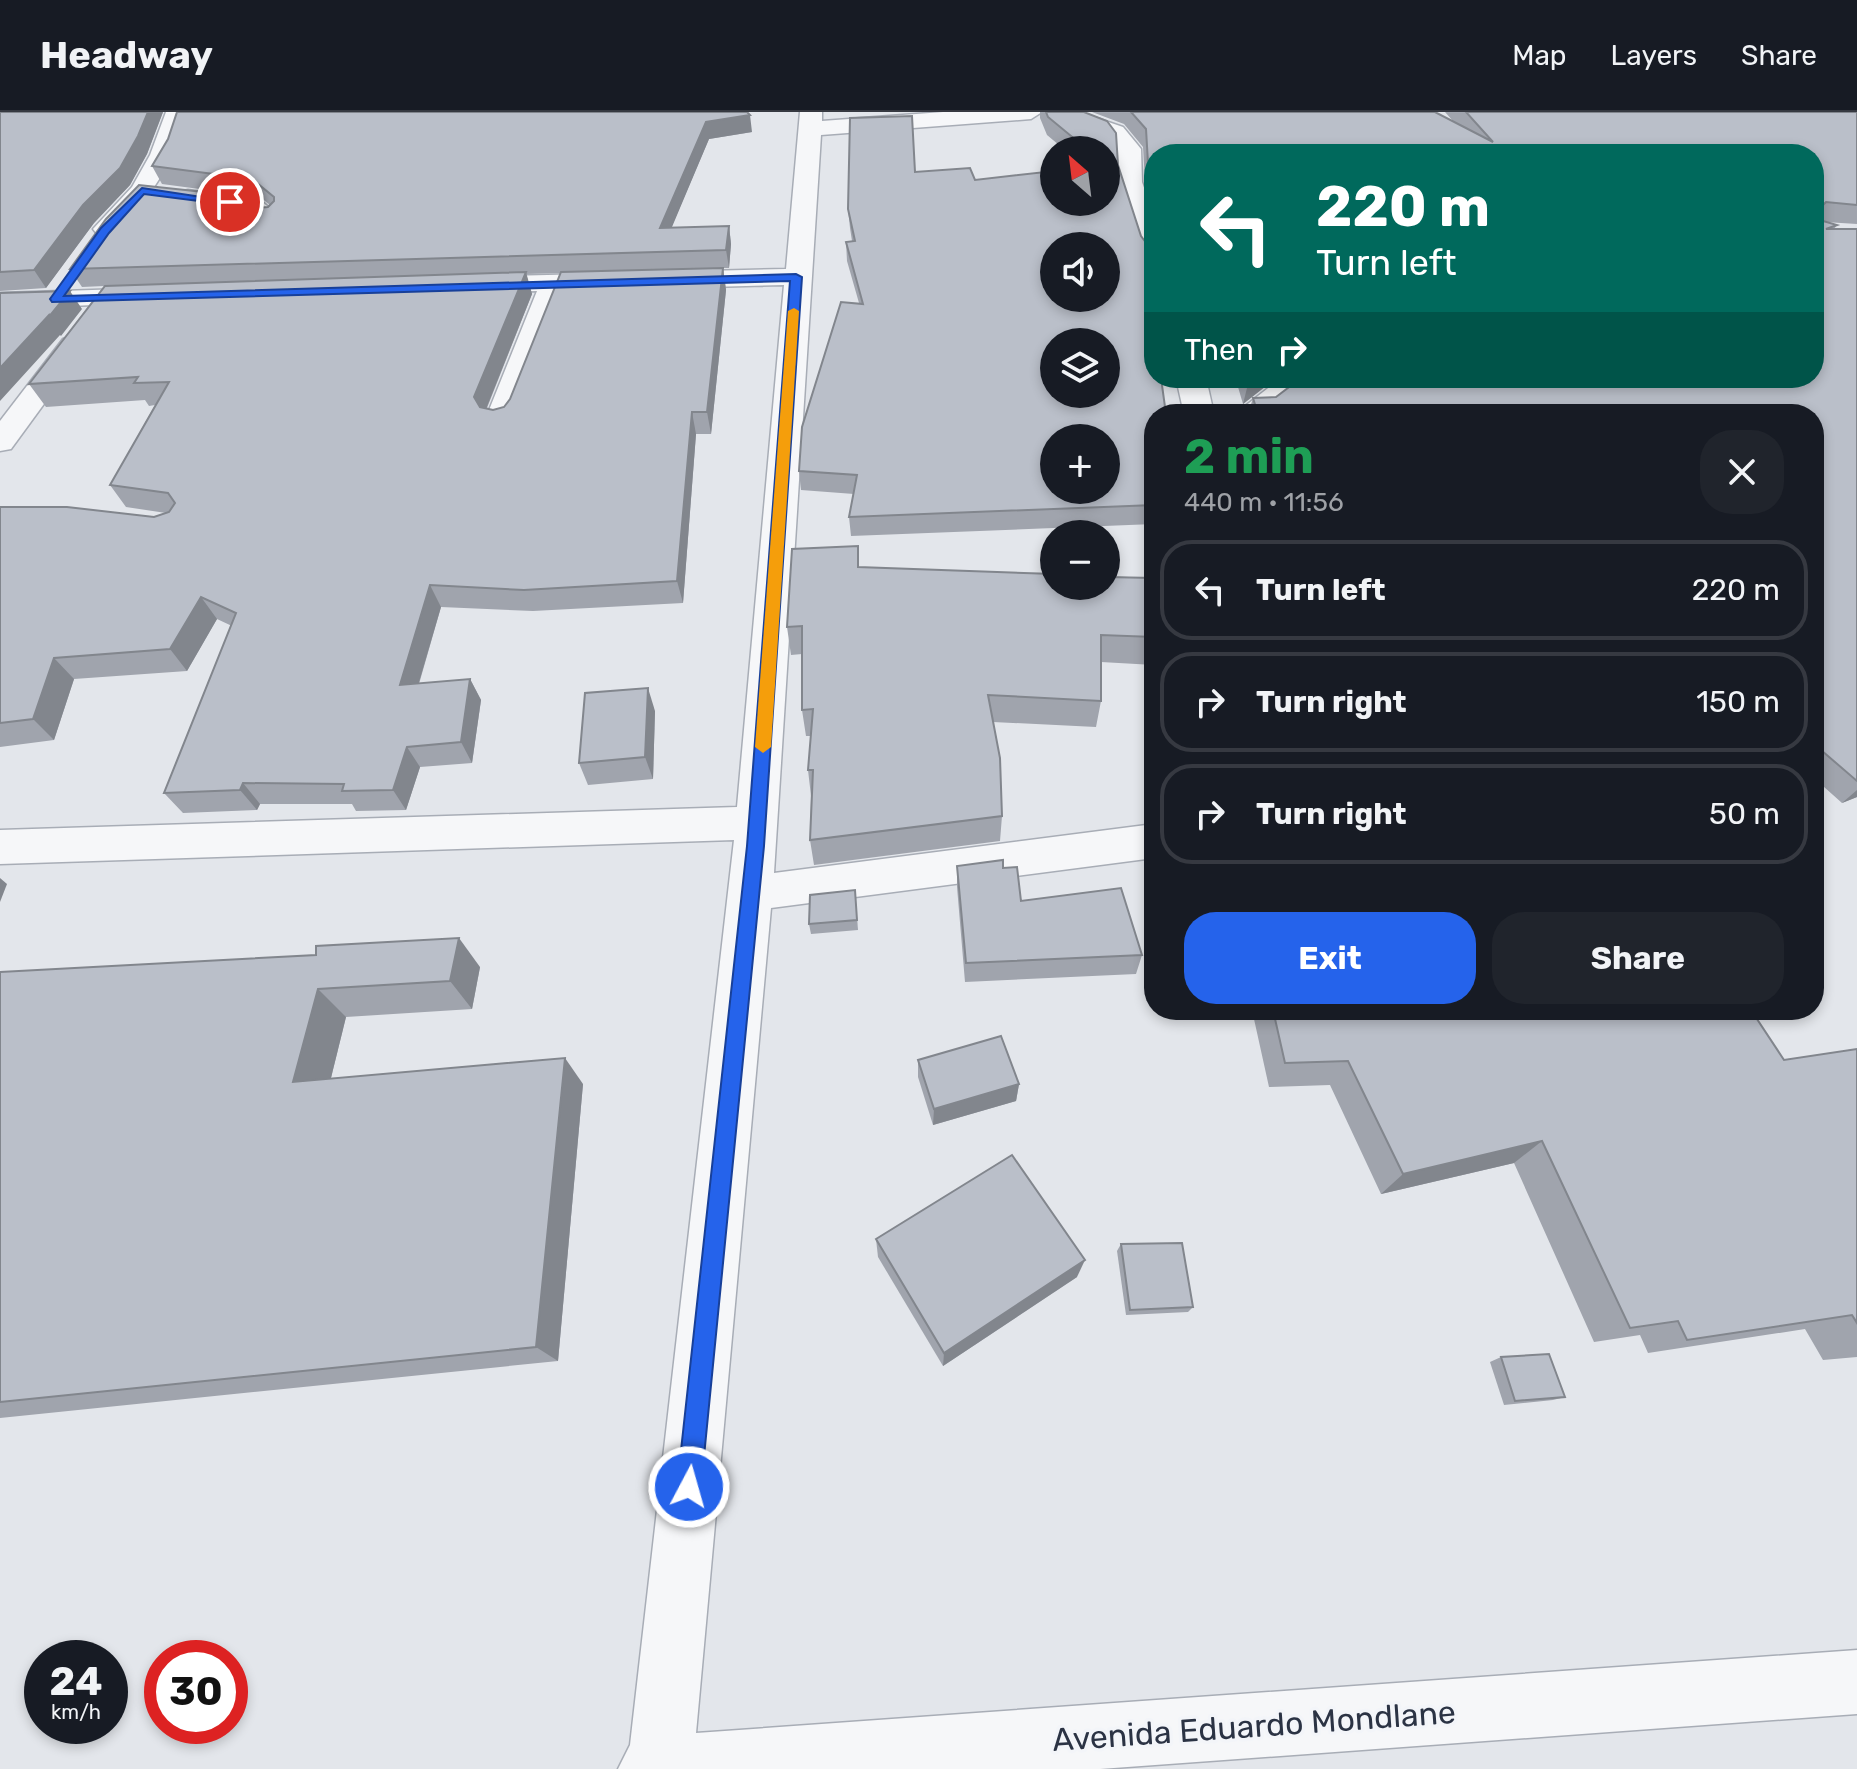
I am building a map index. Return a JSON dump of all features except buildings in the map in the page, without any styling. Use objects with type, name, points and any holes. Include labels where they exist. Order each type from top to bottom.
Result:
[{"type":"street","points":[[88,253],[142,191],[162,155],[177,112]]},
{"type":"street","points":[[660,1769],[751,893],[810,120],[1031,112]]},
{"type":"street","points":[[1051,112],[1067,113],[1115,132],[1129,149],[1130,182],[1144,224]]},
{"type":"street","points":[[142,191],[251,205],[267,217]]},
{"type":"street","points":[[56,299],[72,276]]},
{"type":"street","points":[[450,285],[796,277]]},
{"type":"street","points":[[500,420],[554,283]]},
{"type":"street","points":[[0,301],[186,295]]},
{"type":"street","points":[[0,442],[108,298]]},
{"type":"street","points":[[1264,404],[1286,388]]},
{"type":"street","points":[[0,847],[757,823]]},
{"type":"street","points":[[751,893],[1144,842]]},
{"type":"street","name":"Avenida Eduardo Mondlane","points":[[651,1769],[1857,1682]]},
{"type":"slow traffic","points":[[763,747],[794,311]]},
{"type":"route","points":[[230,202],[142,191],[105,230],[56,299],[796,277],[755,846],[689,1487]]}]
